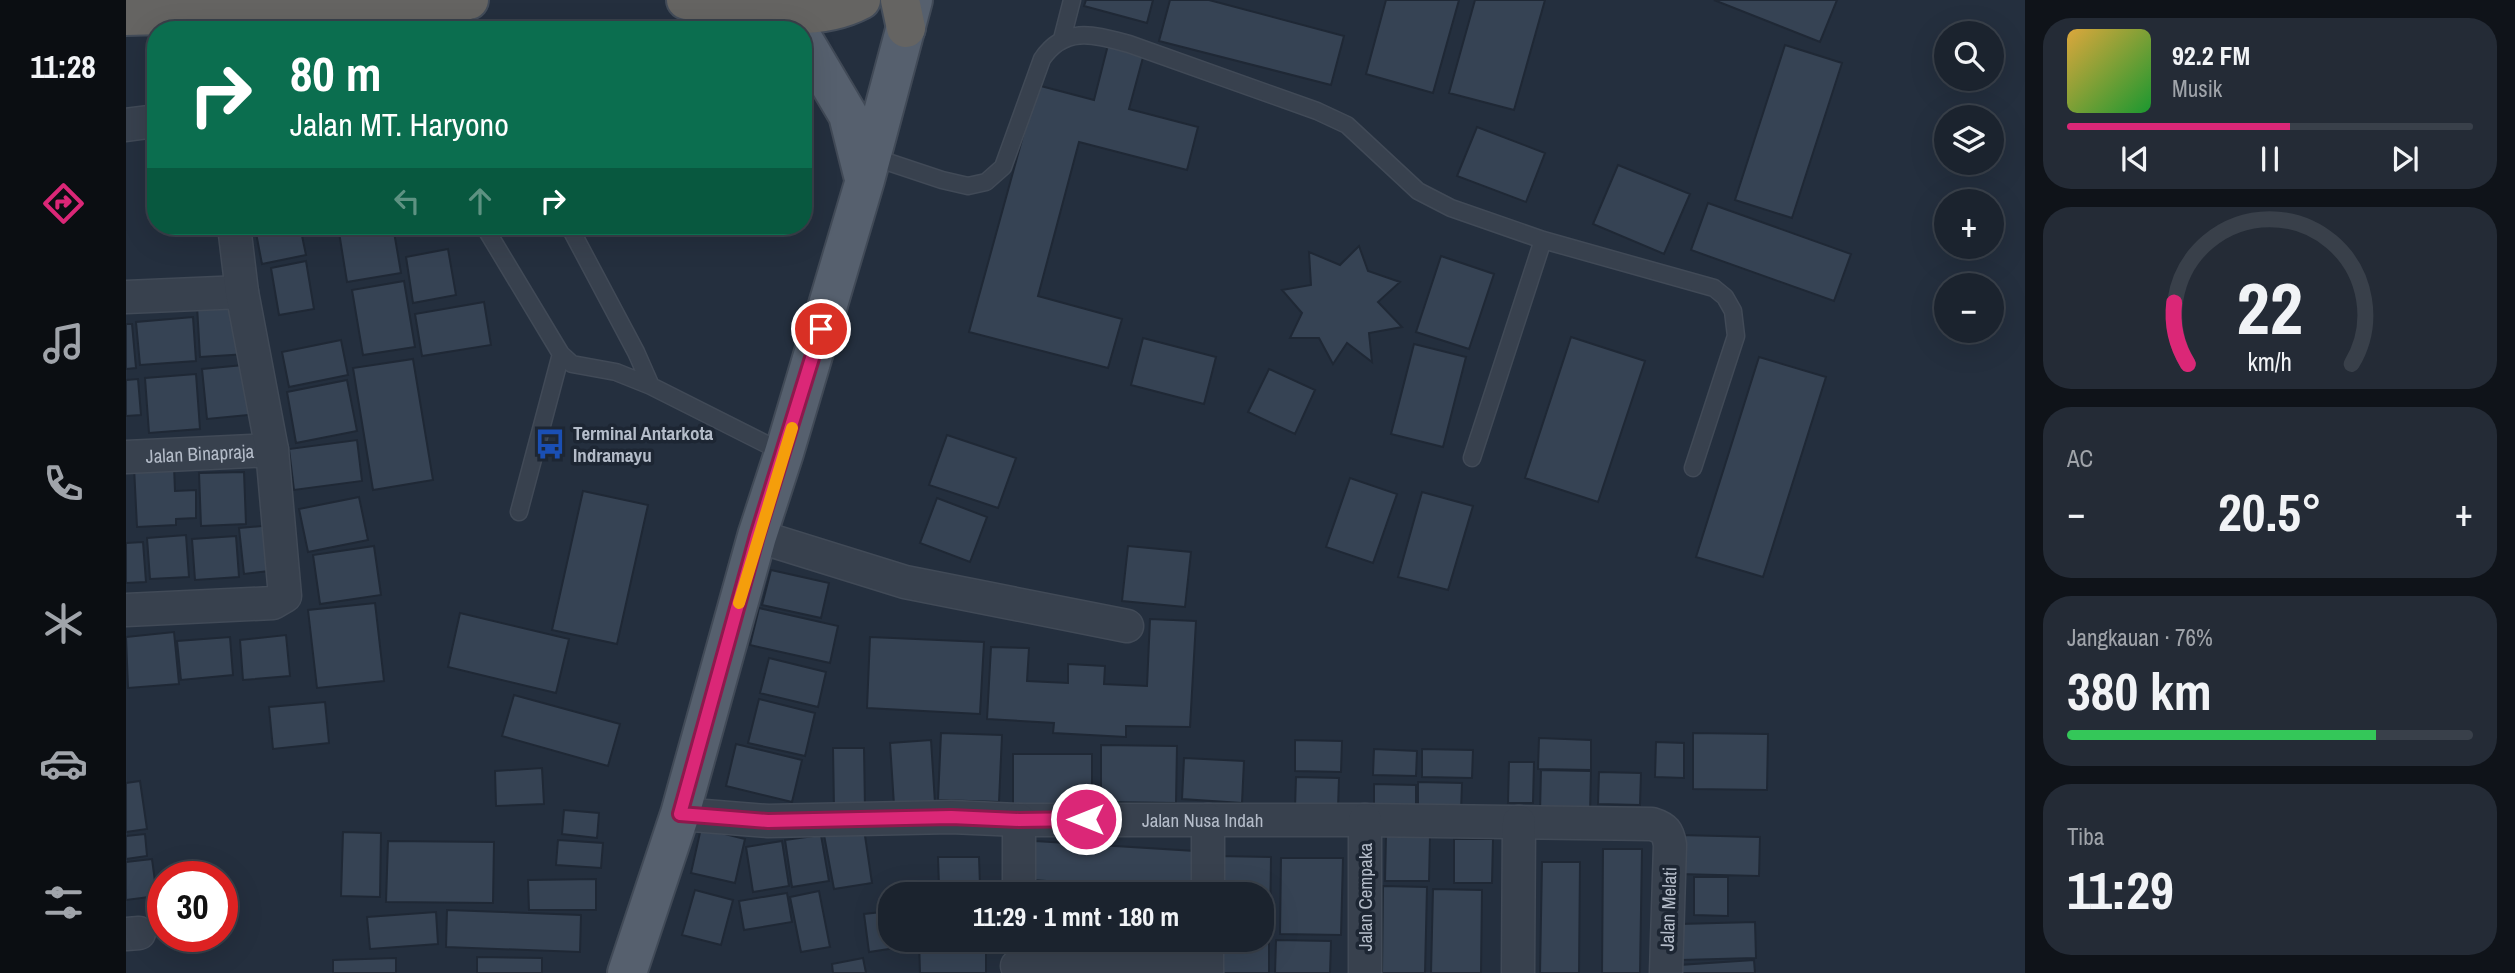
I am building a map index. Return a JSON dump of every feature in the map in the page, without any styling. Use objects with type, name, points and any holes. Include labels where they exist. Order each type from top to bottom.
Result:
[{"type":"highway","points":[[685,0],[768,21]]},
{"type":"highway","points":[[810,21],[860,0]]},
{"type":"highway","points":[[126,16],[349,20],[466,10]]},
{"type":"main road","points":[[627,973],[680,814],[757,536],[867,168],[906,9]]},
{"type":"main road","points":[[812,55],[848,115],[867,168]]},
{"type":"street","points":[[126,125],[147,122]]},
{"type":"street","points":[[126,610],[273,603],[285,596],[272,450],[242,292],[235,235]]},
{"type":"street","points":[[126,297],[242,292]]},
{"type":"street","name":"Jalan Binapraja","points":[[126,457],[272,450]]},
{"type":"street","points":[[757,536],[905,582],[1127,626]]},
{"type":"street","name":"Jalan Nusa Indah","points":[[680,814],[768,821],[951,817],[1019,820],[1365,820],[1652,824],[1663,828],[1670,845]]},
{"type":"street","points":[[1019,820],[1019,882]]},
{"type":"street","points":[[1208,820],[1208,882]]},
{"type":"street","name":"Jalan Cempaka","points":[[1364,973],[1365,820]]},
{"type":"street","points":[[1518,973],[1520,822]]},
{"type":"street","name":"Jalan Melati","points":[[1666,973],[1670,845]]},
{"type":"street","points":[[1017,960],[1207,961]]},
{"type":"lane","points":[[1062,39],[1072,0]]},
{"type":"lane","points":[[867,168],[968,186],[986,182],[1003,167],[1042,59],[1050,47],[1062,39],[1083,35],[1129,44],[1317,111],[1347,125],[1418,191],[1451,208],[1543,240],[1714,288],[1725,297],[1733,311],[1736,336],[1693,468]]},
{"type":"lane","points":[[489,235],[561,354],[572,363],[617,372],[651,386],[784,453]]},
{"type":"lane","points":[[574,235],[651,386]]},
{"type":"lane","points":[[1472,458],[1543,240]]},
{"type":"lane","points":[[519,512],[561,354]]},
{"type":"building","points":[[1086,0],[1153,0],[1147,23],[1084,6]]},
{"type":"building","points":[[1170,0],[1209,0],[1344,36],[1331,85],[1159,41]]},
{"type":"building","points":[[1386,0],[1459,0],[1433,93],[1366,74]]},
{"type":"building","points":[[1475,0],[1545,0],[1514,110],[1449,93]]},
{"type":"building","points":[[1714,0],[1837,0],[1820,42]]},
{"type":"building","points":[[1109,41],[1145,50],[1129,109],[1198,127],[1187,170],[1079,142],[1038,296],[1122,319],[1108,368],[969,332],[1037,85],[1094,100]]},
{"type":"building","points":[[1785,45],[1842,63],[1792,218],[1735,200]]},
{"type":"building","points":[[1477,127],[1545,153],[1526,202],[1457,176]]},
{"type":"building","points":[[1618,165],[1690,194],[1664,254],[1593,224]]},
{"type":"building","points":[[1708,203],[1851,254],[1834,301],[1691,250]]},
{"type":"building","points":[[256,235],[302,235],[306,255],[262,264]]},
{"type":"building","points":[[339,235],[395,235],[401,273],[347,282]]},
{"type":"building","points":[[1359,246],[1368,271],[1400,282],[1378,302],[1402,327],[1369,333],[1372,362],[1347,343],[1333,364],[1319,338],[1290,338],[1302,313],[1282,290],[1311,285],[1309,252],[1340,265]]},
{"type":"building","points":[[448,249],[456,295],[413,303],[406,257]]},
{"type":"building","points":[[1441,256],[1494,274],[1469,349],[1416,332]]},
{"type":"building","points":[[306,261],[314,309],[279,315],[271,268]]},
{"type":"building","points":[[404,281],[415,347],[363,355],[352,290]]},
{"type":"building","points":[[484,302],[491,345],[422,356],[415,314]]},
{"type":"building","points":[[244,303],[247,354],[200,357],[197,306]]},
{"type":"building","points":[[193,317],[196,361],[140,365],[136,322]]},
{"type":"building","points":[[126,324],[132,324],[136,368],[126,369]]},
{"type":"building","points":[[1571,337],[1645,361],[1598,502],[1525,478]]},
{"type":"building","points":[[1143,338],[1216,357],[1204,404],[1131,385]]},
{"type":"building","points":[[341,340],[348,375],[289,387],[282,352]]},
{"type":"building","points":[[1414,344],[1466,357],[1443,447],[1391,434]]},
{"type":"building","points":[[1759,357],[1826,377],[1763,577],[1696,557]]},
{"type":"building","points":[[413,359],[433,480],[373,490],[353,368]]},
{"type":"building","points":[[254,364],[259,414],[207,419],[202,369]]},
{"type":"building","points":[[1269,369],[1315,390],[1295,434],[1248,412]]},
{"type":"building","points":[[196,374],[200,429],[149,433],[145,378]]},
{"type":"building","points":[[138,379],[141,415],[126,416],[126,380]]},
{"type":"building","points":[[347,380],[357,431],[296,443],[287,392]]},
{"type":"building","points":[[947,435],[1016,458],[998,508],[929,485]]},
{"type":"building","points":[[357,440],[362,481],[294,490],[289,449]]},
{"type":"building","points":[[174,466],[175,491],[196,490],[196,518],[176,519],[176,525],[137,527],[134,467]]},
{"type":"building","points":[[244,472],[246,524],[201,526],[199,473]]},
{"type":"building","points":[[1350,478],[1397,494],[1373,563],[1326,547]]},
{"type":"building","points":[[583,491],[648,505],[617,644],[552,630]]},
{"type":"building","points":[[1422,492],[1473,506],[1448,590],[1398,577]]},
{"type":"building","points":[[359,497],[368,540],[308,552],[299,509]]},
{"type":"building","points":[[937,498],[987,517],[970,562],[920,543]]},
{"type":"building","points":[[273,525],[278,570],[244,574],[239,528]]},
{"type":"building","points":[[186,535],[189,577],[150,579],[147,538]]},
{"type":"building","points":[[236,536],[239,577],[195,580],[192,539]]},
{"type":"building","points":[[143,542],[146,582],[126,583],[126,543]]},
{"type":"building","points":[[374,546],[381,595],[320,604],[313,555]]},
{"type":"building","points":[[1128,546],[1191,552],[1185,607],[1122,601]]},
{"type":"building","points":[[771,570],[829,583],[821,618],[762,605]]},
{"type":"building","points":[[375,603],[384,681],[317,688],[308,610]]},
{"type":"building","points":[[759,608],[838,626],[830,663],[750,645]]},
{"type":"building","points":[[460,613],[569,639],[556,693],[448,667]]},
{"type":"building","points":[[1150,619],[1196,621],[1190,727],[1126,726],[1126,737],[1053,733],[1054,723],[987,719],[991,647],[1029,648],[1027,681],[1068,683],[1068,664],[1105,666],[1104,684],[1147,686]]},
{"type":"building","points":[[174,632],[179,684],[128,688],[126,637]]},
{"type":"building","points":[[286,635],[290,676],[243,680],[240,640]]},
{"type":"building","points":[[230,637],[233,675],[181,680],[177,641]]},
{"type":"building","points":[[870,637],[984,642],[980,714],[867,708]]},
{"type":"building","points":[[769,658],[826,672],[818,707],[760,693]]},
{"type":"building","points":[[514,695],[620,724],[608,766],[502,736]]},
{"type":"building","points":[[759,699],[815,713],[805,756],[748,743]]},
{"type":"building","points":[[325,702],[329,743],[273,749],[269,707]]},
{"type":"building","points":[[941,733],[1002,735],[999,802],[938,800]]},
{"type":"building","points":[[1693,733],[1768,734],[1767,790],[1693,789]]},
{"type":"building","points":[[1539,738],[1591,740],[1591,770],[1538,769]]},
{"type":"building","points":[[931,740],[935,803],[894,805],[890,743]]},
{"type":"building","points":[[1295,740],[1342,741],[1341,772],[1295,771]]},
{"type":"building","points":[[1656,742],[1684,743],[1684,778],[1655,777]]},
{"type":"building","points":[[736,744],[802,760],[792,802],[726,786]]},
{"type":"building","points":[[1101,745],[1177,746],[1176,803],[1101,802]]},
{"type":"building","points":[[833,748],[864,748],[865,809],[834,809]]},
{"type":"building","points":[[1374,749],[1417,751],[1416,776],[1373,775]]},
{"type":"building","points":[[1422,749],[1473,750],[1472,778],[1422,777]]},
{"type":"building","points":[[1013,754],[1092,754],[1092,805],[1013,805]]},
{"type":"building","points":[[1184,758],[1244,761],[1242,803],[1182,799]]},
{"type":"building","points":[[1509,762],[1534,762],[1533,803],[1508,803]]},
{"type":"building","points":[[542,768],[544,804],[496,806],[495,771]]},
{"type":"building","points":[[1541,770],[1591,771],[1590,814],[1540,813]]},
{"type":"building","points":[[1599,772],[1641,773],[1640,805],[1598,804]]},
{"type":"building","points":[[1296,777],[1339,778],[1338,808],[1295,808]]},
{"type":"building","points":[[140,781],[147,829],[126,832],[126,783]]},
{"type":"building","points":[[1418,782],[1462,783],[1461,812],[1418,811]]},
{"type":"building","points":[[1374,784],[1416,785],[1416,806],[1374,805]]},
{"type":"building","points":[[564,810],[599,813],[597,838],[562,834]]},
{"type":"building","points":[[701,828],[745,839],[735,883],[691,873]]},
{"type":"building","points":[[864,829],[872,883],[834,889],[824,835]]},
{"type":"building","points":[[343,832],[381,833],[380,897],[341,896]]},
{"type":"building","points":[[145,834],[147,856],[126,859],[126,836]]},
{"type":"building","points":[[821,835],[829,881],[792,887],[785,840]]},
{"type":"building","points":[[1386,835],[1430,836],[1429,881],[1385,881]]},
{"type":"building","points":[[1679,835],[1760,837],[1759,876],[1678,874]]},
{"type":"building","points":[[1454,839],[1493,839],[1492,883],[1454,883]]},
{"type":"building","points":[[558,840],[603,843],[601,868],[556,865]]},
{"type":"building","points":[[388,841],[494,842],[493,903],[386,902]]},
{"type":"building","points":[[782,841],[789,886],[753,892],[746,847]]},
{"type":"building","points":[[1035,841],[1195,851],[1193,882],[1032,880]]},
{"type":"building","points":[[1603,849],[1642,849],[1640,973],[1602,973]]},
{"type":"building","points":[[1217,856],[1271,857],[1271,882],[1216,882]]},
{"type":"building","points":[[938,857],[979,857],[980,882],[939,882]]},
{"type":"building","points":[[1281,858],[1343,858],[1341,935],[1280,934]]},
{"type":"building","points":[[152,859],[147,861],[147,897],[126,900],[126,862]]},
{"type":"building","points":[[1542,862],[1580,862],[1579,973],[1540,973]]},
{"type":"building","points":[[1694,877],[1728,877],[1728,916],[1694,915]]},
{"type":"building","points":[[596,879],[596,910],[529,910],[528,880]]},
{"type":"building","points":[[1383,886],[1427,887],[1425,973],[1382,973]]},
{"type":"building","points":[[1433,889],[1482,890],[1481,973],[1431,973]]},
{"type":"building","points":[[695,890],[733,900],[721,945],[682,935]]},
{"type":"building","points":[[819,891],[830,947],[801,952],[790,897]]},
{"type":"building","points":[[787,893],[792,922],[744,930],[739,901]]},
{"type":"building","points":[[447,910],[581,915],[580,952],[446,947]]},
{"type":"building","points":[[436,912],[438,944],[370,949],[367,917]]},
{"type":"building","points":[[878,912],[878,951],[869,952],[864,914]]},
{"type":"building","points":[[1755,922],[1756,958],[1680,960],[1679,924]]},
{"type":"building","points":[[1276,940],[1331,941],[1330,973],[1275,973]]},
{"type":"building","points":[[919,952],[986,952],[986,973],[920,973]]},
{"type":"building","points":[[1117,952],[1186,952],[1186,957]]},
{"type":"building","points":[[1219,952],[1269,952],[1269,973],[1218,973]]},
{"type":"building","points":[[477,957],[542,958],[542,973],[477,973]]},
{"type":"building","points":[[396,958],[396,973],[333,973],[333,960]]},
{"type":"building","points":[[863,958],[866,973],[833,973],[832,964]]},
{"type":"building","points":[[1754,960],[1755,973],[1680,973],[1679,965]]},
{"type":"slow traffic","points":[[739,603],[757,536],[792,428]]},
{"type":"place","name":"Terminal Antarkota Indramayu","points":[[550,444]]},
{"type":"route","points":[[821,329],[757,536],[680,814],[768,821],[951,817],[1086,819]]}]
